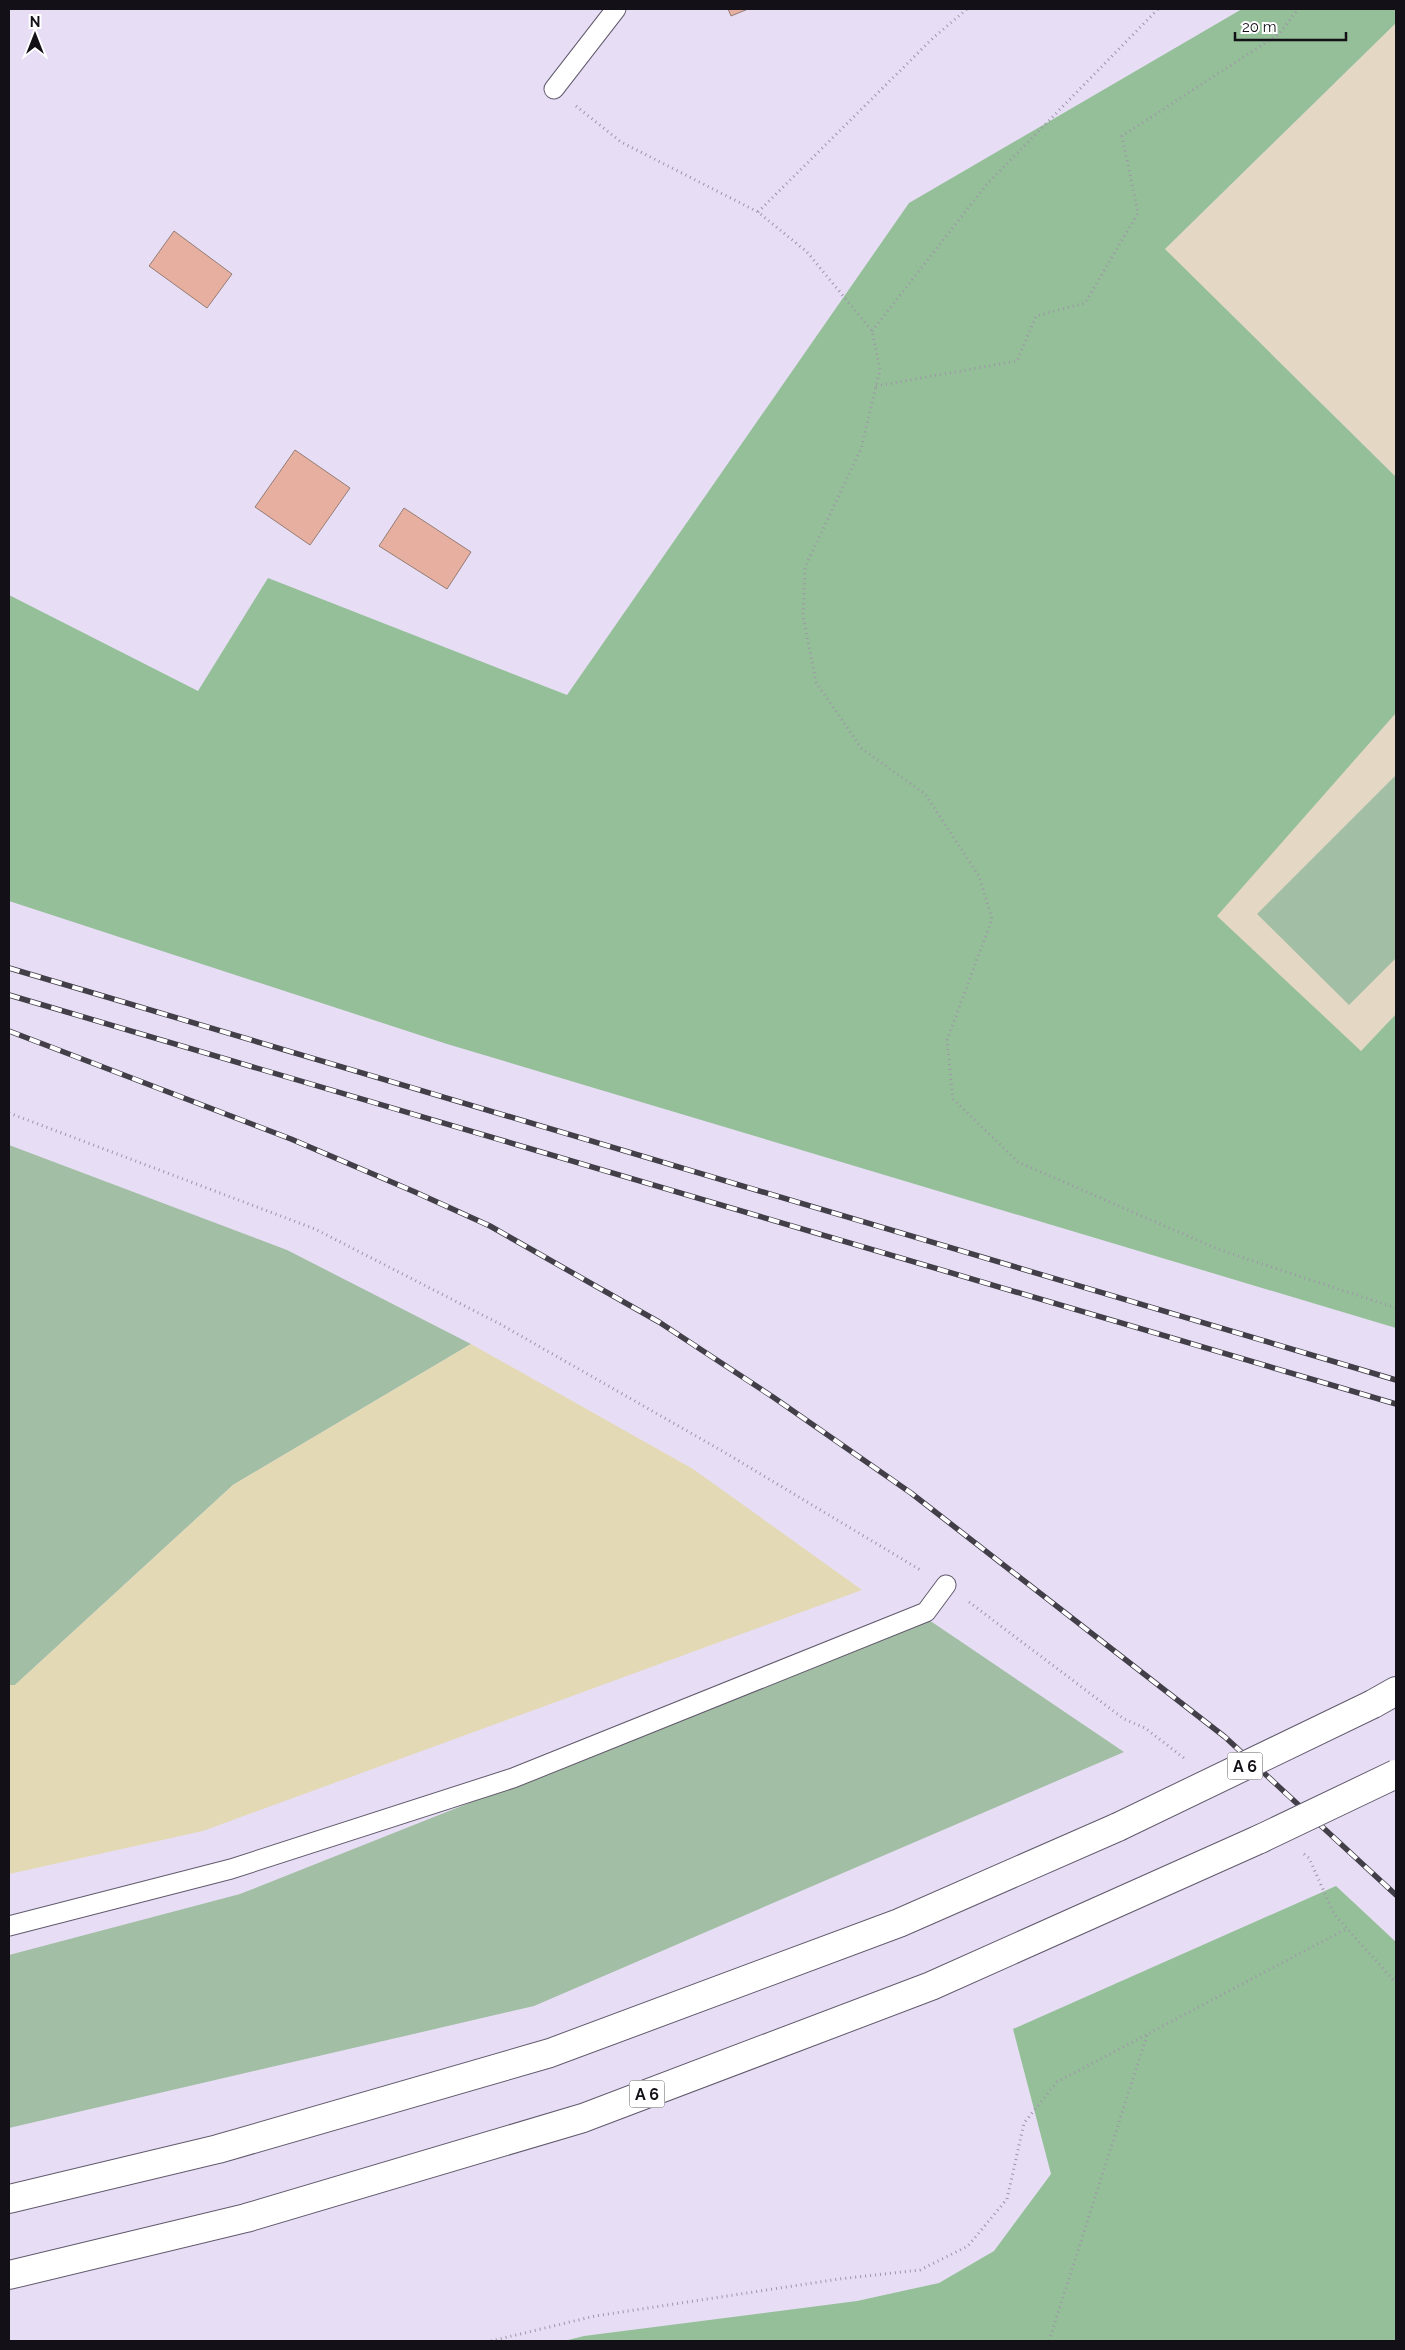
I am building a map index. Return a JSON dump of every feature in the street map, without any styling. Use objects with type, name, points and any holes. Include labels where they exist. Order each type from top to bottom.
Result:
[{"type":"highway","name":"A 6","points":[[9,2199],[218,2149],[550,2053],[899,1923],[1118,1827],[1373,1704],[1396,1691]]},
{"type":"highway","name":"A 6","points":[[9,2275],[246,2218],[583,2118],[930,1986],[1260,1838],[1396,1774]]},
{"type":"lane","points":[[554,88],[616,9]]},
{"type":"lane","points":[[9,1926],[231,1869],[513,1778],[926,1612],[946,1585]]},
{"type":"path","points":[[758,212],[933,38],[967,9]]},
{"type":"path","points":[[872,331],[987,184],[1158,9]]},
{"type":"path","points":[[876,386],[1017,361],[1036,316],[1085,303],[1138,213],[1122,136],[1279,34],[1298,9]]},
{"type":"path","points":[[554,88],[621,142],[758,212],[807,252],[872,331],[880,370],[861,449],[805,567],[803,616],[816,682],[861,748],[925,794],[979,876],[992,919],[947,1040],[953,1099],[1018,1162],[1220,1250],[1396,1308]]},
{"type":"path","points":[[9,1113],[314,1229],[500,1324],[724,1452],[946,1585],[1124,1719],[1145,1728],[1184,1759]]},
{"type":"path","points":[[1301,1852],[1309,1858],[1334,1914],[1396,1983]]},
{"type":"path","points":[[491,2341],[595,2316],[839,2279],[920,2270],[968,2246],[1007,2199],[1024,2122],[1057,2082],[1346,1929]]},
{"type":"path","points":[[1049,2341],[1147,2035]]},
{"type":"shaded area","points":[[1396,23],[1396,477],[1165,249]]},
{"type":"shaded area","points":[[1396,713],[1396,1014],[1361,1051],[1216,916]]},
{"type":"green space","points":[[1242,9],[1396,9],[1396,23],[1165,249],[1396,477],[1396,713],[1217,916],[1361,1051],[1396,1014],[1396,1328],[447,1044],[9,901],[9,595],[198,691],[268,578],[567,695],[909,203]]},
{"type":"green space","points":[[1396,775],[1396,958],[1349,1005],[1257,914]]},
{"type":"green space","points":[[9,1145],[287,1250],[471,1344],[233,1485],[15,1685],[9,1685]]},
{"type":"green space","points":[[929,1620],[1124,1752],[534,2006],[9,2128],[9,1955],[240,1894]]},
{"type":"green space","points":[[1336,1886],[1396,1942],[1396,2341],[564,2341],[584,2336],[857,2301],[939,2283],[994,2251],[1051,2174],[1013,2029]]},
{"type":"sand","points":[[471,1344],[693,1469],[862,1590],[203,1831],[9,1874],[9,1685],[15,1685],[233,1485]]},
{"type":"building","points":[[728,9],[748,9],[731,16]]},
{"type":"building","points":[[174,231],[232,274],[207,308],[149,266]]},
{"type":"building","points":[[295,450],[350,488],[310,545],[255,507]]},
{"type":"building","points":[[404,508],[471,552],[447,589],[379,546]]},
{"type":"railway","points":[[9,968],[1396,1380]]},
{"type":"railway","points":[[9,995],[1396,1404]]},
{"type":"railway","points":[[9,1031],[291,1139],[415,1192],[490,1226],[659,1322],[773,1397],[911,1493],[1225,1737],[1396,1895]]}]
